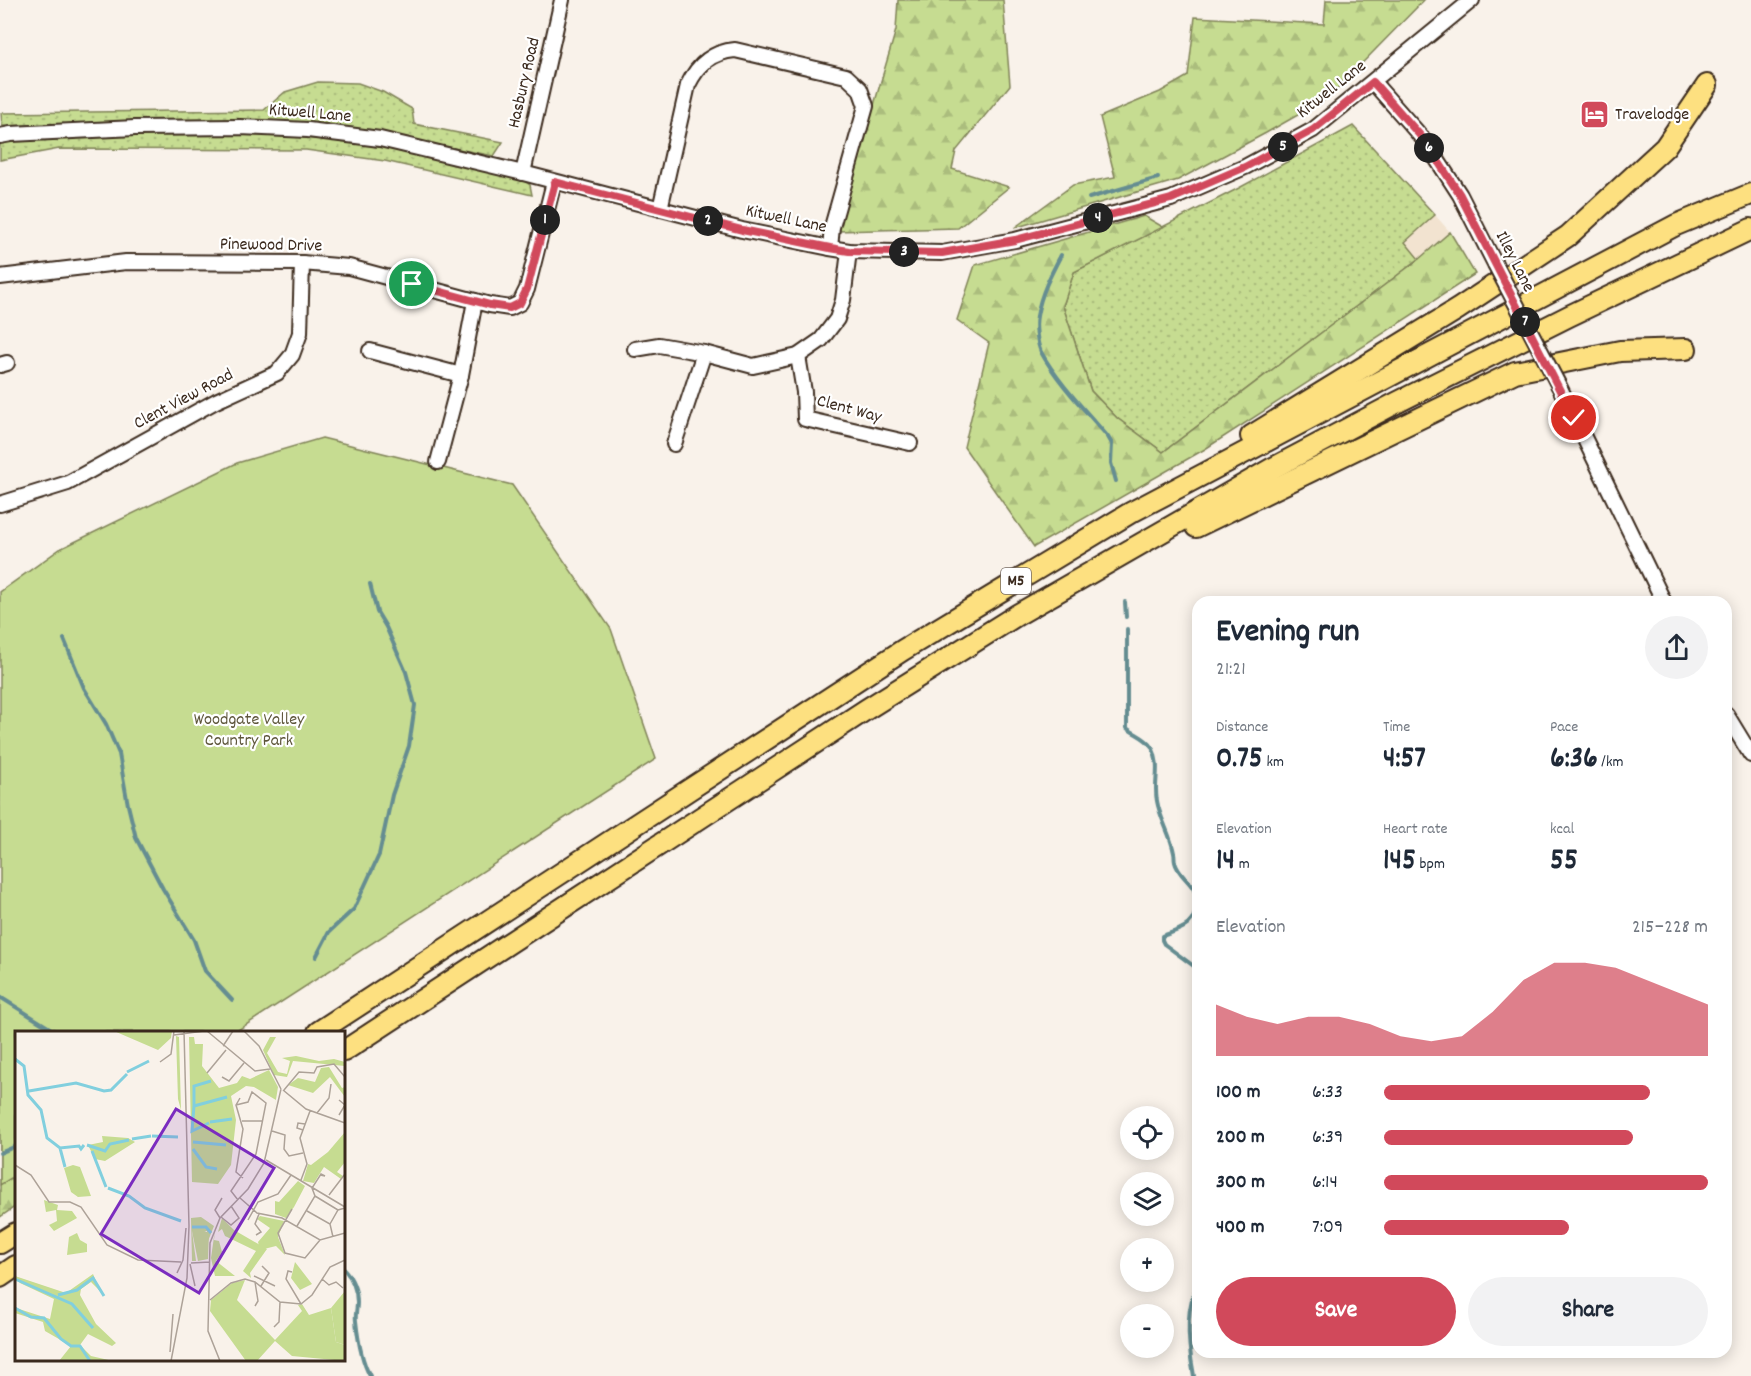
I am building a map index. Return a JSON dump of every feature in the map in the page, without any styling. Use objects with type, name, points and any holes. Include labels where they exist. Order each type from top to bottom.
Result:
[{"type":"highway","points":[[1130,513],[1303,403],[1458,309],[1568,236],[1665,147],[1707,85]]},
{"type":"highway","name":"M5","points":[[320,1031],[903,650],[1130,513],[1676,225],[1751,194]]},
{"type":"highway","name":"M5","points":[[345,1050],[867,709],[1017,615],[1273,468],[1398,402],[1569,316],[1751,229]]},
{"type":"highway","points":[[1051,597],[1515,372],[1620,351],[1686,349]]},
{"type":"highway","points":[[0,1244],[15,1234]]},
{"type":"highway","points":[[0,1277],[15,1267]]},
{"type":"street","name":"Hasbury Road","points":[[523,173],[562,0]]},
{"type":"street","name":"Kitwell Lane","points":[[0,136],[135,128],[240,127],[308,130],[380,139],[523,173],[742,230],[830,248],[849,251],[942,253],[1015,240],[1171,199],[1245,167],[1313,130],[1472,0]]},
{"type":"street","points":[[660,209],[688,85],[695,71],[706,59],[723,51],[735,50],[846,76],[860,89],[866,106],[832,226],[830,248]]},
{"type":"street","name":"Illey Lane","points":[[1373,82],[1425,141],[1460,195],[1559,387],[1661,596]]},
{"type":"street","name":"Pinewood Drive","points":[[0,277],[126,262],[302,262],[349,267],[490,305],[510,308],[520,303],[527,289],[555,182]]},
{"type":"street","points":[[635,349],[659,345],[704,353],[753,366],[798,356],[821,340],[837,319],[843,300],[849,251]]},
{"type":"street","name":"Clent View Road","points":[[0,504],[69,483],[216,400],[277,373],[292,355],[300,333],[302,262]]},
{"type":"street","points":[[438,462],[461,375],[475,301]]},
{"type":"street","points":[[370,351],[461,375]]},
{"type":"street","points":[[674,444],[704,353]]},
{"type":"street","name":"Clent Way","points":[[798,356],[804,392],[805,419],[910,443]]},
{"type":"street","points":[[1732,724],[1751,755]]},
{"type":"shaded area","points":[[1435,215],[1450,232],[1419,259],[1404,242]]},
{"type":"green space","points":[[898,0],[1003,0],[1010,85],[956,151],[952,169],[1009,187],[958,228],[837,231],[896,30]]},
{"type":"green space","points":[[1326,0],[1424,0],[1328,98],[1266,133],[1178,180],[1014,228],[1073,185],[1115,177],[1100,117],[1160,92],[1188,76],[1195,17],[1324,24]]},
{"type":"green space","points":[[318,82],[358,83],[383,92],[412,109],[414,124],[503,142],[494,156],[381,134],[262,122],[179,120],[2,126],[1,113],[264,110],[285,92]]},
{"type":"green space","points":[[1353,126],[1435,215],[1405,242],[1419,259],[1163,452],[1117,418],[1091,391],[1063,306],[1074,272],[1239,188]]},
{"type":"green space","points":[[192,134],[282,136],[369,144],[523,180],[530,185],[532,195],[385,161],[306,150],[59,149],[0,160],[0,143],[69,136]]},
{"type":"green space","points":[[1144,216],[1163,227],[1074,272],[1063,306],[1091,391],[1117,418],[1163,452],[1419,259],[1450,232],[1475,274],[1205,449],[1034,547],[964,447],[989,343],[957,320],[975,265]]},
{"type":"green space","name":"Woodgate Valley Country Park","points":[[322,438],[512,485],[611,629],[656,759],[237,1031],[15,1031],[15,1176],[0,1185],[0,592],[60,549],[237,463]]},
{"type":"green space","points":[[15,1132],[15,1207],[0,1217],[0,1139]]},
{"type":"waterway","points":[[1089,198],[1158,178]]},
{"type":"waterway","points":[[1061,255],[1041,299],[1036,325],[1038,344],[1056,375],[1112,444],[1111,463],[1116,481]]},
{"type":"waterway","points":[[316,957],[329,932],[354,909],[379,855],[392,795],[409,746],[415,705],[406,672],[377,612],[370,584]]},
{"type":"waterway","points":[[1125,602],[1126,617]]},
{"type":"waterway","points":[[1127,629],[1127,728],[1150,744],[1155,754],[1158,808],[1173,846],[1177,867],[1192,887]]},
{"type":"waterway","points":[[64,639],[84,688],[106,724],[119,754],[136,838],[194,940],[205,971],[232,1000]]},
{"type":"waterway","points":[[1192,919],[1182,928],[1162,936],[1164,944],[1192,965]]},
{"type":"waterway","points":[[0,997],[54,1031]]},
{"type":"waterway","points":[[0,1153],[15,1146]]},
{"type":"waterway","points":[[345,1270],[355,1289],[359,1343],[370,1376]]},
{"type":"waterway","points":[[1192,1301],[1189,1317],[1189,1342],[1194,1376]]},
{"type":"place","name":"Travelodge","points":[[1594,115]]},
{"type":"route","points":[[412,284],[490,305],[510,308],[520,303],[527,289],[555,182],[742,230],[849,251],[942,253],[1015,240],[1171,199],[1245,167],[1313,130],[1373,82],[1425,141],[1460,195],[1574,418]]}]
